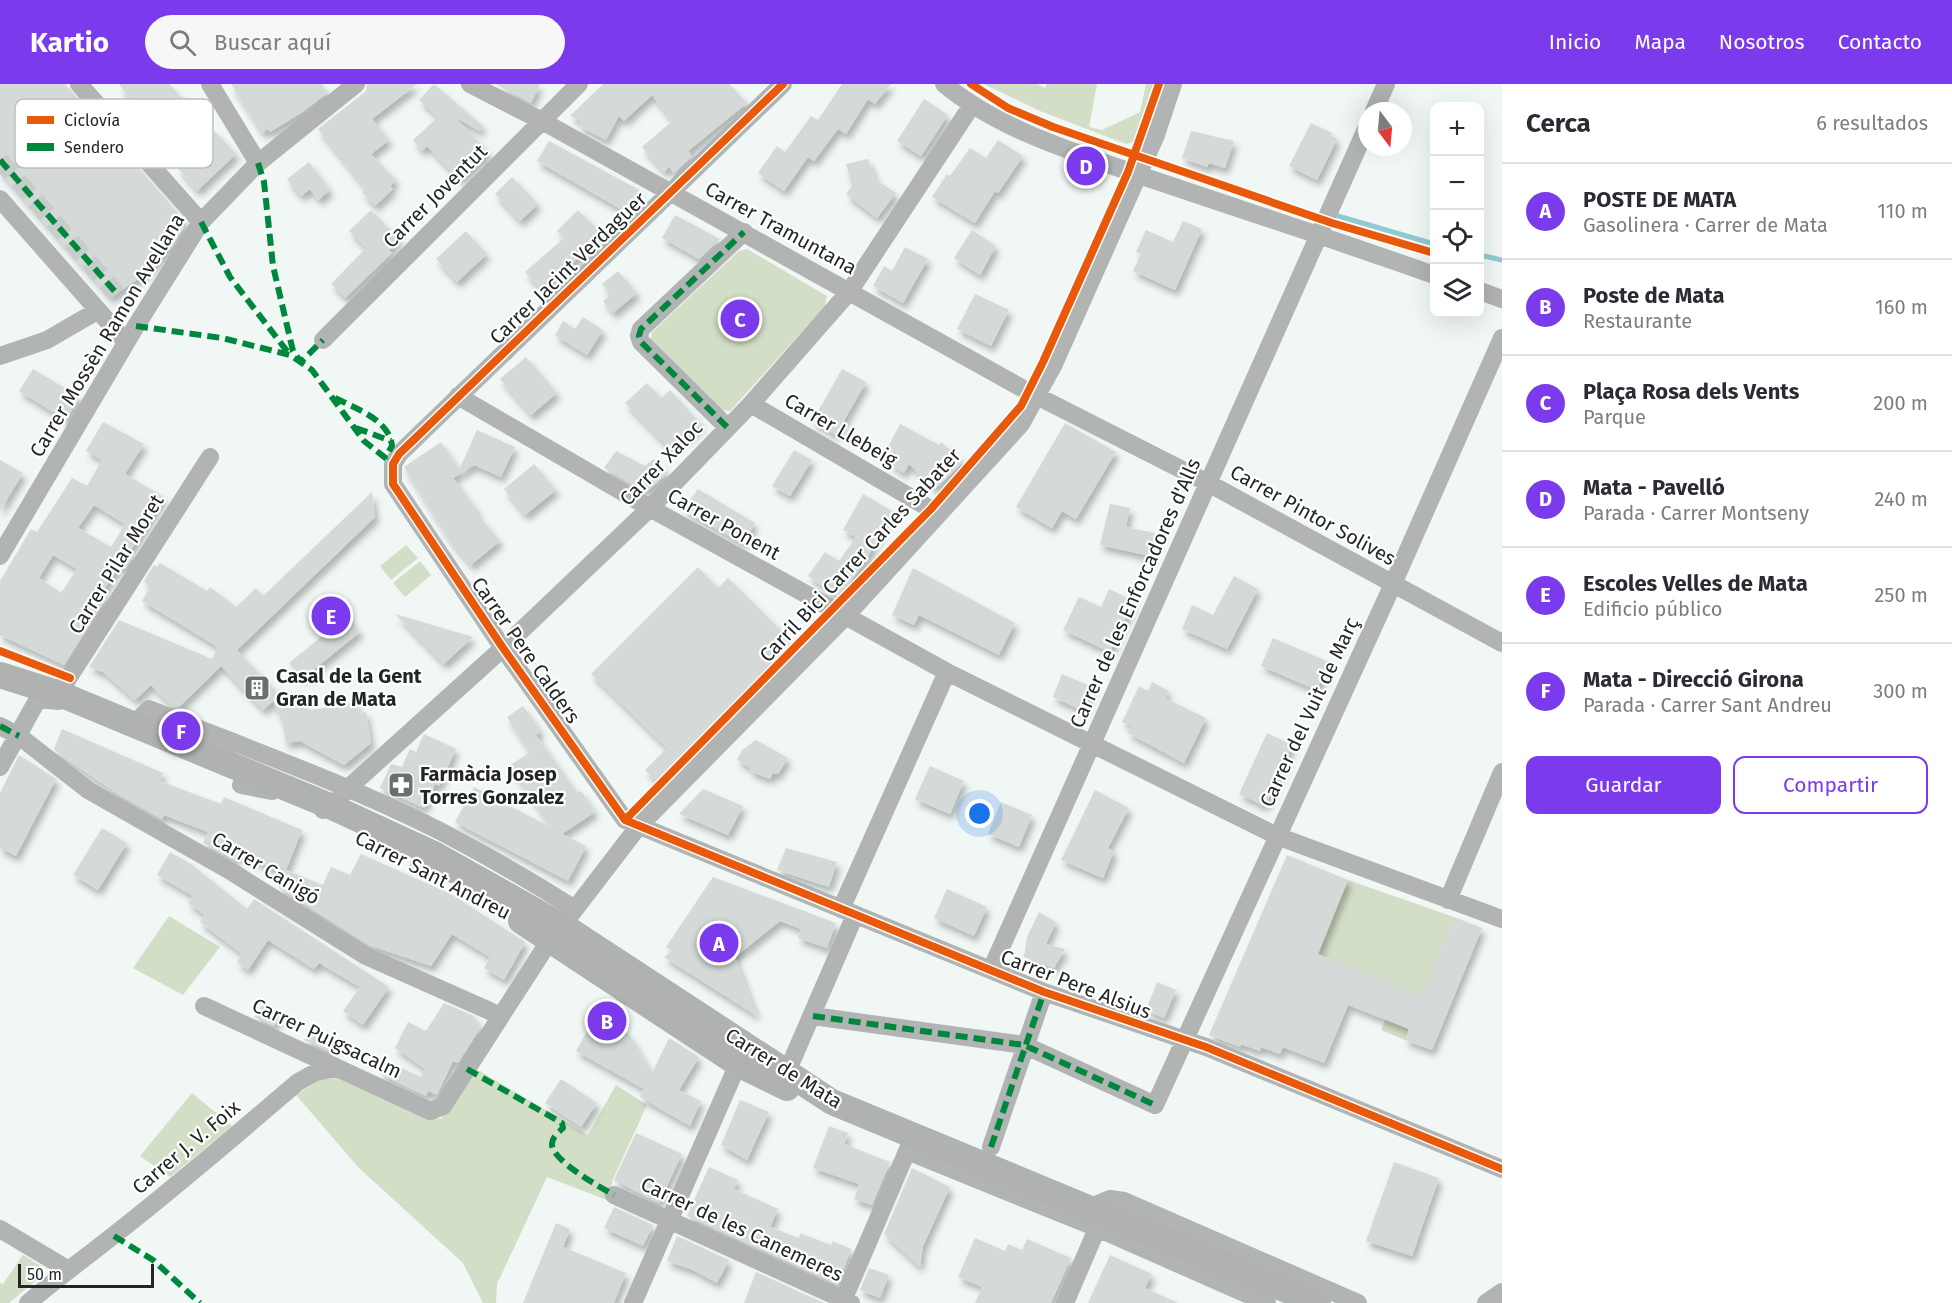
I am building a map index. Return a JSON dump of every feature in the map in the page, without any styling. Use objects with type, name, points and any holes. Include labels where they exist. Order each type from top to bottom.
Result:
[{"type":"main road","name":"Carrer Sant Andreu","points":[[8,678],[241,785],[318,817],[557,931]]},
{"type":"main road","name":"Carrer Sant Andreu","points":[[51,697],[141,717],[173,741],[339,798],[557,931],[663,1014],[740,1053],[783,1087],[832,1102]]},
{"type":"main road","name":"Carrer de Mata","points":[[557,931],[614,959],[740,1053],[787,1072],[832,1102],[910,1143],[1103,1213],[1318,1303]]},
{"type":"street","points":[[79,84],[92,99]]},
{"type":"street","points":[[210,84],[258,163]]},
{"type":"street","name":"Carrer Mossèn Ramon Avellana","points":[[0,556],[126,342],[201,222],[258,163],[356,84]]},
{"type":"street","name":"Carrer Tramuntana","points":[[470,84],[542,121],[1038,396]]},
{"type":"street","name":"Carrer Joventut","points":[[322,340],[579,84]]},
{"type":"street","name":"Carrer Jacint Verdaguer","points":[[393,484],[393,464],[399,454],[783,84]]},
{"type":"street","points":[[944,84],[972,105],[1074,152],[1321,234],[1430,274]]},
{"type":"street","points":[[501,1016],[557,931],[638,827],[844,617],[1021,424],[1038,396],[1156,135],[1173,84]]},
{"type":"street","points":[[1378,102],[1386,84]]},
{"type":"street","name":"Carrer Xaloc","points":[[339,798],[503,648],[650,508],[751,404],[849,292],[972,105]]},
{"type":"street","name":"Carrer de les Enforcadores d'Alls","points":[[991,970],[1358,148]]},
{"type":"street","points":[[153,168],[201,222]]},
{"type":"street","points":[[0,199],[126,342]]},
{"type":"street","points":[[728,427],[641,342],[639,336],[641,329],[744,232]]},
{"type":"street","points":[[1484,293],[1502,299]]},
{"type":"street","points":[[0,356],[47,340],[98,311]]},
{"type":"street","name":"Carrer del Vuit de Març","points":[[1024,1045],[1155,1105],[1393,584],[1502,338]]},
{"type":"street","name":"Carrer Ponent","points":[[458,396],[650,508],[947,672],[1277,836],[1502,919]]},
{"type":"street","name":"Carrer Pintor Solives","points":[[1038,396],[1208,483],[1502,643]]},
{"type":"street","name":"Carrer Llebeig","points":[[751,404],[939,514]]},
{"type":"street","name":"Carrer Pilar Moret","points":[[0,767],[19,736],[51,697],[210,457]]},
{"type":"street","name":"Carrer Pere Calders","points":[[393,484],[503,648],[625,820],[638,827]]},
{"type":"street","points":[[787,1072],[813,1016],[848,912],[947,672]]},
{"type":"street","points":[[51,697],[153,738],[173,741]]},
{"type":"street","points":[[141,717],[339,798]]},
{"type":"street","points":[[0,726],[19,736]]},
{"type":"street","name":"Carrer Canigó","points":[[19,736],[88,790],[232,872],[366,956],[501,1016]]},
{"type":"street","points":[[1448,900],[1502,772]]},
{"type":"street","points":[[241,785],[266,788],[321,811],[339,798]]},
{"type":"street","name":"Carrer Pere Alsius","points":[[638,827],[1044,992],[1184,1042],[1206,1047],[1502,1169]]},
{"type":"street","points":[[991,1147],[1044,992]]},
{"type":"street","name":"Carrer Puigsacalm","points":[[204,1006],[430,1111],[443,1106],[501,1016]]},
{"type":"street","points":[[813,1016],[1024,1045]]},
{"type":"street","points":[[633,1303],[740,1053]]},
{"type":"street","name":"Carrer J. V. Foix","points":[[28,1303],[67,1269],[114,1236],[194,1171],[298,1082],[316,1072],[336,1068]]},
{"type":"street","points":[[846,1302],[910,1143]]},
{"type":"street","name":"Carrer de les Canemeres","points":[[614,1195],[846,1302]]},
{"type":"street","points":[[1065,1303],[1103,1213],[1358,1303]]},
{"type":"street","name":"Carrer de Mata","points":[[1103,1213],[1267,1303]]},
{"type":"street","points":[[0,1229],[67,1269]]},
{"type":"street","points":[[1486,1303],[1502,1292]]},
{"type":"green space","points":[[984,84],[1037,84],[1045,88],[1047,84],[1097,84],[1089,127],[1102,130],[1140,112],[1146,84],[1156,84],[1137,141],[1126,144],[1040,111]]},
{"type":"green space","points":[[747,249],[827,296],[825,306],[730,411],[720,410],[650,340],[652,332],[739,251]]},
{"type":"green space","points":[[406,545],[418,558],[391,580],[380,566]]},
{"type":"green space","points":[[420,561],[431,575],[405,597],[393,583]]},
{"type":"green space","points":[[1348,880],[1454,917],[1405,1040],[1381,1030],[1398,987],[1256,929]]},
{"type":"green space","points":[[169,916],[220,947],[183,995],[133,968]]},
{"type":"green space","points":[[478,1070],[588,1135],[616,1085],[647,1105],[613,1179],[607,1200],[547,1177],[497,1284],[496,1303],[483,1303],[463,1263],[359,1168],[296,1095],[321,1079],[339,1078],[420,1113],[441,1119]]},
{"type":"green space","points":[[192,1093],[232,1126],[170,1177],[140,1156]]},
{"type":"green space","points":[[23,1255],[41,1266],[43,1275],[9,1303],[0,1303],[0,1283],[3,1284]]},
{"type":"building","points":[[0,84],[65,84],[78,99],[15,99],[15,168],[138,168],[184,220],[184,227],[172,247],[142,276],[110,298],[0,172]]},
{"type":"building","points":[[119,84],[169,84],[183,99],[131,99]]},
{"type":"building","points":[[231,84],[322,84],[327,93],[304,111],[270,132],[268,129],[262,133]]},
{"type":"building","points":[[367,84],[417,84],[372,119],[389,140],[371,154],[396,180],[390,186],[393,189],[375,206],[362,192],[366,189],[318,129],[366,91]]},
{"type":"building","points":[[434,84],[483,126],[480,131],[456,118],[489,153],[460,180],[427,146],[422,151],[413,140],[438,117],[419,100]]},
{"type":"building","points":[[495,84],[540,84],[531,103]]},
{"type":"building","points":[[603,84],[729,84],[747,103],[688,151],[692,156],[674,173],[669,167],[664,172],[642,147],[672,121],[652,95],[624,121],[619,116],[606,140],[579,126],[581,121],[570,116]]},
{"type":"building","points":[[842,84],[891,84],[875,104],[868,99],[846,134],[838,129],[814,161],[808,157],[784,191],[758,173],[777,146],[785,152],[811,116],[818,120]]},
{"type":"building","points":[[924,99],[948,115],[921,156],[897,141]]},
{"type":"building","points":[[1311,123],[1332,133],[1331,136],[1337,139],[1317,180],[1289,166]]},
{"type":"building","points":[[215,131],[236,154],[197,191],[178,168],[213,168],[213,133]]},
{"type":"building","points":[[1191,131],[1234,141],[1225,168],[1209,163],[1207,167],[1182,158]]},
{"type":"building","points":[[998,140],[1023,156],[998,193],[995,191],[975,223],[932,197],[947,174],[950,176],[970,148],[986,158]]},
{"type":"building","points":[[549,141],[639,190],[626,212],[537,161]]},
{"type":"building","points":[[868,159],[876,180],[896,193],[877,218],[846,194],[852,186],[846,164]]},
{"type":"building","points":[[309,162],[330,190],[318,200],[310,189],[301,196],[287,179]]},
{"type":"building","points":[[512,177],[538,204],[520,221],[495,194]]},
{"type":"building","points":[[371,210],[400,240],[389,250],[392,253],[345,298],[331,284],[366,248],[349,231]]},
{"type":"building","points":[[578,210],[603,234],[543,291],[525,272],[564,238],[557,231]]},
{"type":"building","points":[[675,215],[720,239],[699,259],[662,238]]},
{"type":"building","points":[[1183,221],[1202,229],[1175,290],[1133,271],[1141,254],[1136,252],[1146,230],[1173,242]]},
{"type":"building","points":[[972,230],[996,246],[980,275],[954,258]]},
{"type":"building","points":[[466,231],[487,254],[457,282],[436,259]]},
{"type":"building","points":[[905,247],[928,259],[903,303],[873,286],[884,266],[892,271]]},
{"type":"building","points":[[618,271],[637,293],[613,313],[603,301],[611,294],[602,284]]},
{"type":"building","points":[[975,294],[1009,310],[991,346],[957,329]]},
{"type":"building","points":[[583,317],[603,330],[587,355],[555,335],[563,321],[575,329]]},
{"type":"building","points":[[526,357],[557,393],[531,415],[500,379]]},
{"type":"building","points":[[33,369],[80,397],[66,420],[19,391]]},
{"type":"building","points":[[842,369],[866,382],[836,435],[812,422]]},
{"type":"building","points":[[647,383],[661,398],[670,390],[701,424],[684,440],[681,437],[669,448],[625,403]]},
{"type":"building","points":[[103,422],[144,444],[125,474],[164,497],[130,551],[135,554],[125,569],[119,566],[102,593],[107,597],[64,665],[0,635],[0,581],[31,529],[37,532],[72,478],[87,486],[102,460],[86,451]],"holes":[[[94,505],[125,524],[111,547],[78,528]],[[53,555],[77,569],[61,593],[39,578]]]},
{"type":"building","points":[[1065,423],[1116,452],[1076,519],[1062,511],[1052,528],[1016,507]]},
{"type":"building","points":[[900,424],[939,445],[941,442],[964,461],[935,489],[909,464],[904,473],[890,464],[897,452],[888,447]]},
{"type":"building","points":[[477,430],[515,447],[501,477],[474,465],[453,478],[478,511],[476,513],[500,541],[471,565],[451,542],[404,467],[441,442],[459,470]]},
{"type":"building","points":[[794,450],[812,460],[790,496],[772,486]]},
{"type":"building","points":[[616,451],[645,466],[653,459],[668,473],[646,492],[604,468]]},
{"type":"building","points":[[0,460],[23,473],[0,511]]},
{"type":"building","points":[[534,464],[556,490],[525,515],[504,489]]},
{"type":"building","points":[[698,489],[755,523],[743,544],[683,510]]},
{"type":"building","points":[[372,492],[375,517],[237,650],[288,704],[292,700],[311,710],[357,702],[359,713],[366,712],[371,743],[344,765],[300,741],[286,743],[282,721],[273,701],[263,710],[221,666],[178,708],[171,706],[151,685],[135,700],[103,672],[89,667],[119,620],[212,659],[218,647],[142,601],[150,588],[144,581],[154,565],[157,567],[160,563],[207,591],[210,587],[236,607],[256,588],[263,596]]},
{"type":"building","points":[[863,494],[892,511],[867,558],[839,598],[808,576],[825,552],[839,561],[856,537],[843,530]]},
{"type":"building","points":[[1110,504],[1130,508],[1126,527],[1155,533],[1150,556],[1100,545]]},
{"type":"building","points":[[698,567],[718,588],[728,578],[796,645],[658,782],[645,770],[667,748],[591,674]]},
{"type":"building","points":[[913,568],[1015,623],[999,655],[919,615],[914,625],[892,615]]},
{"type":"building","points":[[1234,576],[1258,589],[1227,649],[1182,629],[1192,605],[1213,615]]},
{"type":"building","points":[[1109,589],[1134,601],[1110,652],[1063,630],[1079,597],[1101,607]]},
{"type":"building","points":[[395,614],[473,637],[444,664]]},
{"type":"building","points":[[347,616],[360,632],[302,679],[289,663]]},
{"type":"building","points":[[1273,638],[1329,662],[1317,690],[1261,666]]},
{"type":"building","points":[[1062,674],[1092,687],[1083,711],[1053,697]]},
{"type":"building","points":[[1152,682],[1169,691],[1165,698],[1206,718],[1184,763],[1128,733],[1131,726],[1122,722],[1139,686],[1148,691]]},
{"type":"building","points":[[523,706],[541,731],[536,735],[577,793],[581,791],[595,812],[562,834],[586,846],[568,881],[455,822],[474,787],[552,828],[509,766],[530,752],[507,717]]},
{"type":"building","points":[[62,729],[163,773],[160,781],[221,804],[224,797],[302,830],[286,870],[323,885],[331,867],[350,875],[361,854],[451,894],[525,942],[504,980],[484,968],[490,957],[452,934],[431,966],[371,946],[279,888],[284,873],[238,854],[236,861],[203,843],[208,832],[164,815],[162,819],[118,794],[66,759],[54,749]]},
{"type":"building","points":[[1267,733],[1292,745],[1265,806],[1239,794]]},
{"type":"building","points":[[424,734],[456,749],[439,786],[435,784],[424,808],[380,788],[391,764],[402,767],[410,749],[416,752]]},
{"type":"building","points":[[756,740],[788,758],[778,774],[773,773],[770,779],[750,771],[751,768],[737,760],[742,750]]},
{"type":"building","points":[[19,755],[56,779],[16,856],[0,848],[0,793]]},
{"type":"building","points":[[930,766],[964,781],[950,814],[915,799]]},
{"type":"building","points":[[703,789],[743,806],[728,835],[679,814]]},
{"type":"building","points":[[1095,790],[1129,808],[1108,848],[1114,851],[1103,878],[1061,860]]},
{"type":"building","points":[[1001,802],[1032,815],[1019,847],[988,834]]},
{"type":"building","points":[[102,828],[127,843],[98,890],[73,875]]},
{"type":"building","points":[[786,848],[837,862],[829,887],[777,870]]},
{"type":"building","points":[[170,852],[191,864],[247,909],[254,899],[389,987],[363,1025],[343,1011],[360,987],[319,963],[314,969],[268,940],[248,970],[237,962],[242,954],[200,922],[205,915],[188,903],[193,896],[157,875]]},
{"type":"building","points":[[1287,855],[1348,880],[1318,954],[1422,996],[1454,917],[1482,928],[1432,1050],[1405,1040],[1409,1029],[1348,1005],[1324,1063],[1283,1047],[1280,1054],[1261,1047],[1260,1051],[1241,1044],[1240,1047],[1209,1035]]},
{"type":"building","points":[[713,877],[836,923],[827,948],[798,938],[801,929],[780,921],[735,957],[757,1016],[664,957],[672,951],[666,947]]},
{"type":"building","points":[[947,889],[987,907],[974,936],[934,918]]},
{"type":"building","points":[[1039,912],[1056,922],[1046,944],[1065,949],[1054,968],[1024,957],[1027,937]]},
{"type":"building","points":[[1157,982],[1176,990],[1164,1018],[1146,1010]]},
{"type":"building","points":[[444,1003],[474,1016],[480,1028],[458,1063],[453,1061],[437,1095],[428,1091],[426,1096],[380,1074],[386,1061],[421,1077],[425,1069],[395,1048],[408,1022],[426,1031]]},
{"type":"building","points":[[263,1004],[282,1014],[274,1026],[254,1017]]},
{"type":"building","points":[[603,1019],[629,1034],[652,1073],[669,1038],[699,1057],[679,1090],[701,1101],[690,1126],[640,1097],[644,1089],[576,1051],[592,1022]]},
{"type":"building","points":[[312,1028],[340,1040],[331,1052],[304,1040]]},
{"type":"building","points":[[561,1079],[597,1103],[581,1127],[545,1103]]},
{"type":"building","points":[[740,1100],[769,1112],[747,1160],[721,1145]]},
{"type":"building","points":[[829,1126],[848,1133],[844,1144],[890,1162],[872,1205],[854,1199],[859,1184],[813,1168]]},
{"type":"building","points":[[636,1133],[682,1154],[659,1203],[614,1180]]},
{"type":"building","points":[[1394,1162],[1439,1178],[1412,1256],[1366,1241]]},
{"type":"building","points":[[709,1167],[738,1180],[734,1189],[778,1209],[770,1227],[799,1238],[800,1233],[831,1245],[833,1241],[851,1249],[838,1285],[687,1216]]},
{"type":"building","points":[[912,1168],[950,1187],[923,1246],[920,1267],[884,1234]]},
{"type":"building","points":[[614,1207],[653,1225],[643,1246],[604,1228]]},
{"type":"building","points":[[556,1223],[570,1229],[563,1247],[626,1273],[614,1303],[523,1303]]},
{"type":"building","points":[[677,1236],[729,1260],[717,1283],[693,1270],[667,1261]]},
{"type":"building","points":[[975,1238],[1005,1251],[1008,1244],[1022,1250],[1027,1239],[1071,1258],[1051,1303],[975,1303],[982,1287],[958,1277]]},
{"type":"building","points":[[1110,1255],[1152,1274],[1145,1288],[1178,1303],[1088,1303]]},
{"type":"building","points":[[869,1268],[889,1275],[880,1298],[860,1290]]},
{"type":"building","points":[[756,1272],[824,1303],[744,1303]]},
{"type":"waterway","points":[[1338,216],[1430,243]]},
{"type":"waterway","points":[[1484,256],[1502,260]]},
{"type":"tunnel","points":[[0,160],[117,294]]},
{"type":"marked path","points":[[0,160],[117,294]]},
{"type":"marked path","points":[[258,163],[264,182],[273,266],[293,351],[301,362],[323,340]]},
{"type":"marked path","points":[[201,222],[230,277],[290,355]]},
{"type":"marked path","points":[[727,427],[641,342],[639,336],[641,329],[744,232]]},
{"type":"marked path","points":[[136,326],[222,338],[290,355],[312,370],[364,441],[393,464]]},
{"type":"marked path","points":[[335,398],[370,416],[385,429],[392,446],[385,458]]},
{"type":"marked path","points":[[356,428],[391,441]]},
{"type":"marked path","points":[[0,726],[19,736]]},
{"type":"marked path","points":[[991,1147],[1044,992]]},
{"type":"marked path","points":[[813,1016],[1024,1045],[1155,1105]]},
{"type":"marked path","points":[[467,1069],[562,1123],[563,1128],[552,1141],[559,1158],[614,1195]]},
{"type":"marked path","points":[[114,1236],[153,1260],[200,1303]]},
{"type":"cycle path","points":[[783,84],[399,454],[393,464],[393,484],[503,648],[625,820],[1044,992],[1206,1047],[1502,1169]]},
{"type":"cycle path","points":[[971,84],[1008,108],[1053,127],[1332,223],[1430,252]]},
{"type":"cycle path","name":"Carril Bici Carrer Carles Sabater","points":[[625,820],[931,509],[1021,406],[1128,172],[1159,84]]},
{"type":"cycle path","points":[[0,651],[70,678]]},
{"type":"place","name":"Mata - Pavelló","points":[[1086,166]]},
{"type":"place","name":"Plaça Rosa dels Vents","points":[[740,319]]},
{"type":"place","name":"Escoles Velles de Mata","points":[[331,616]]},
{"type":"place","name":"Casal de la Gent Gran de Mata","points":[[257,688]]},
{"type":"place","name":"Mata - Direcció Girona","points":[[181,731]]},
{"type":"place","name":"Farmàcia Josep Torres Gonzalez","points":[[401,785]]},
{"type":"place","name":"POSTE DE MATA","points":[[719,943]]},
{"type":"place","name":"Poste de Mata","points":[[607,1021]]}]
